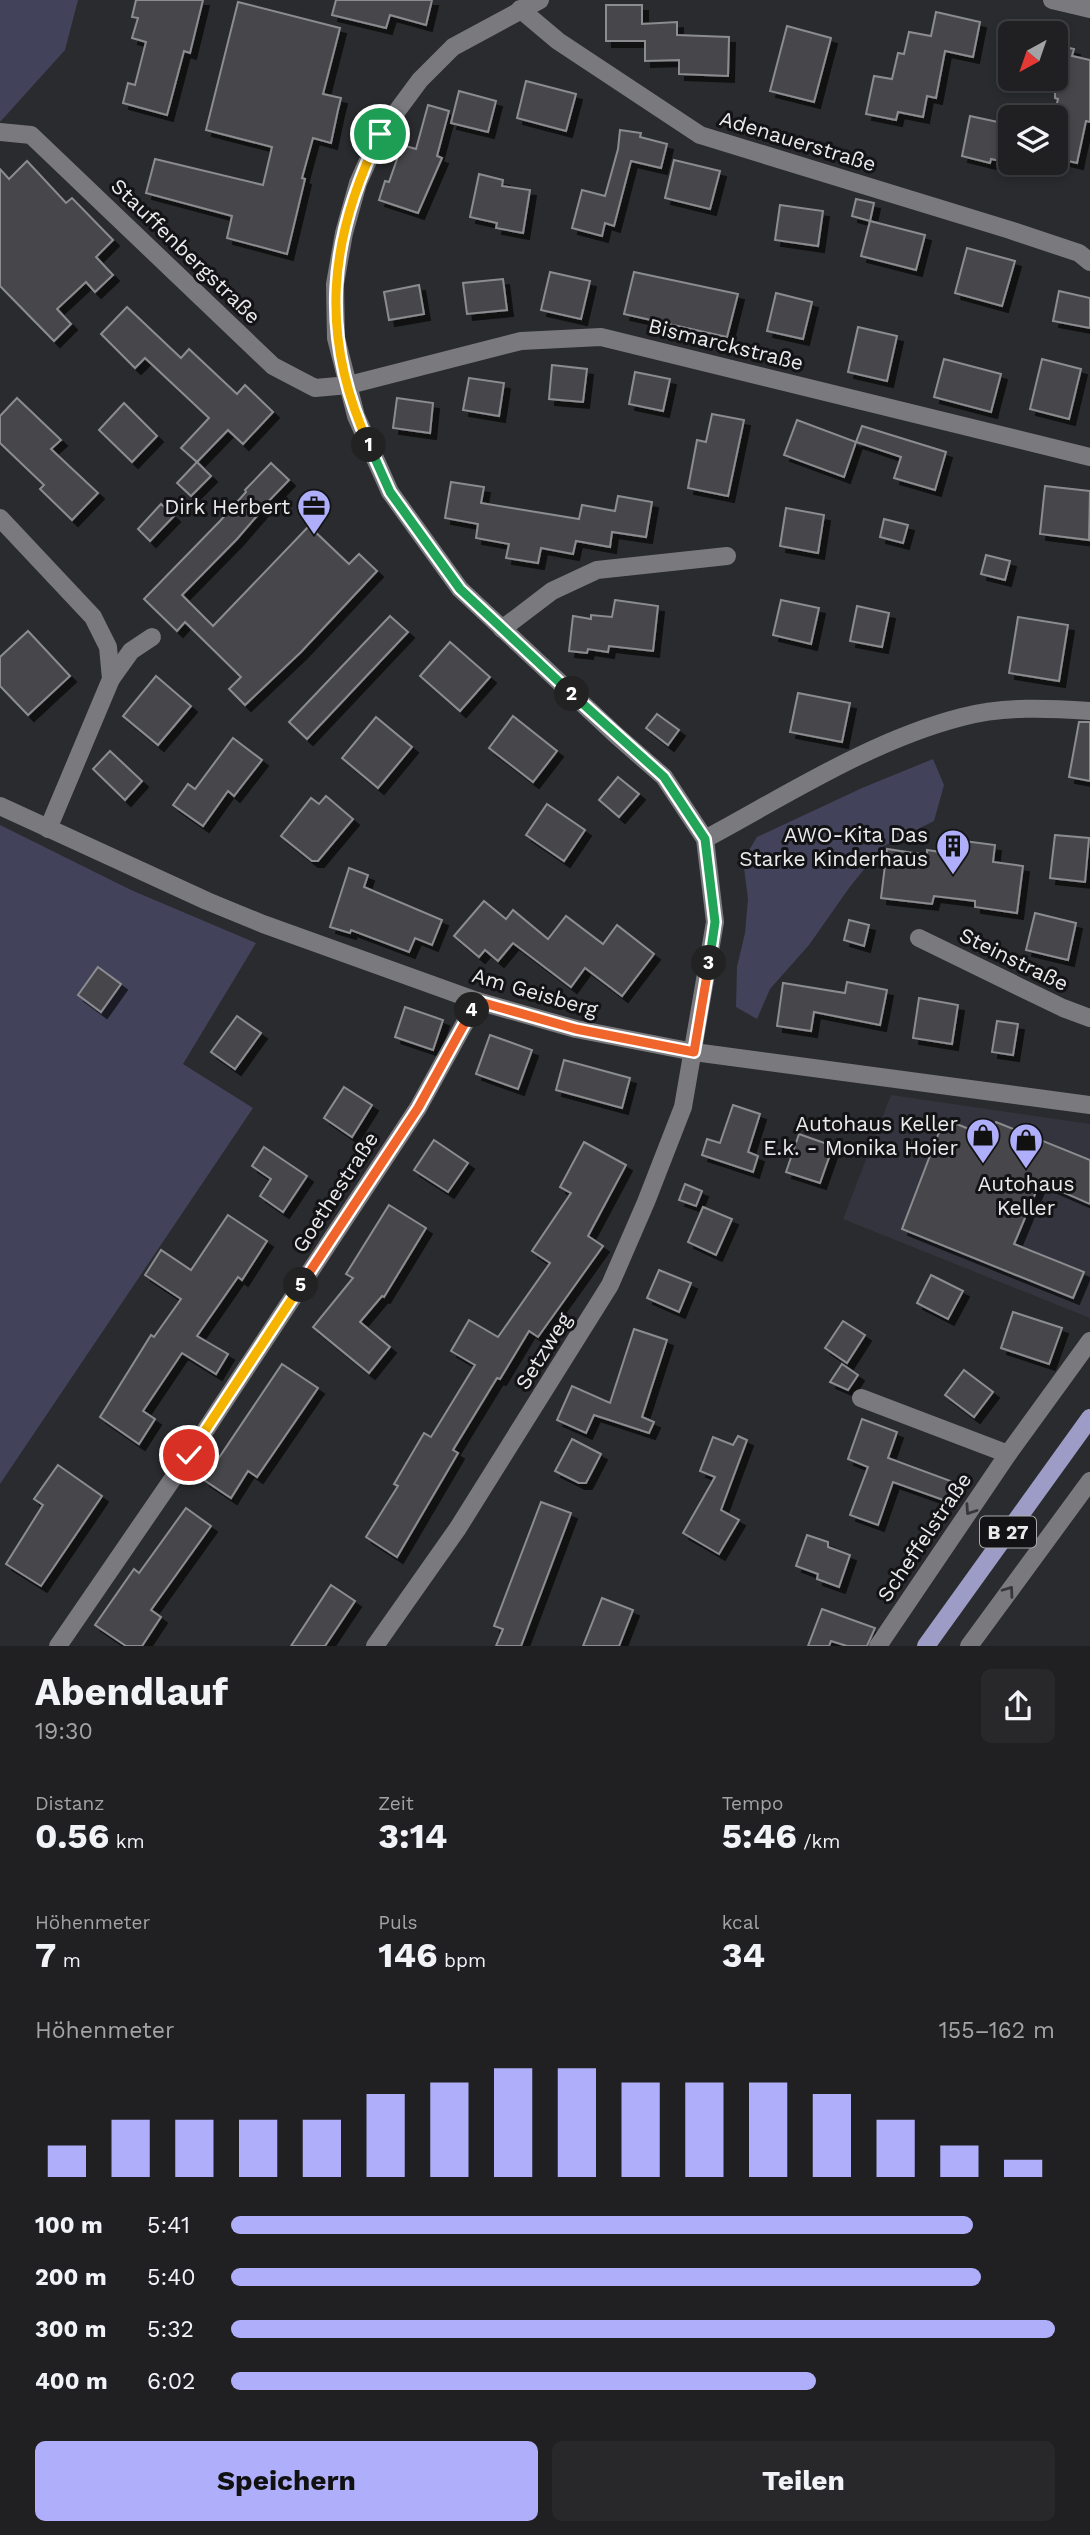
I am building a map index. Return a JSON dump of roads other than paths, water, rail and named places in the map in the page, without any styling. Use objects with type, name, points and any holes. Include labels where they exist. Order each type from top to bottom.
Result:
[{"type":"main road","name":"B 27","points":[[926,1646],[1090,1418]]},
{"type":"street","points":[[540,0],[453,47],[420,80],[380,134],[365,165],[344,233],[335,285],[336,338],[356,416],[390,492],[460,589],[664,777],[705,839],[887,742],[964,716],[1034,708],[1090,711]]},
{"type":"street","points":[[1052,0],[1090,9]]},
{"type":"street","name":"Adenauerstraße","points":[[520,9],[558,41],[701,135],[1010,230],[1079,253],[1090,262]]},
{"type":"street","name":"Stauffenbergstraße","points":[[0,132],[31,135],[273,366],[314,388],[349,385]]},
{"type":"street","name":"Bismarckstraße","points":[[349,385],[521,341],[601,337],[1090,457]]},
{"type":"street","points":[[0,518],[93,617],[108,647],[111,679]]},
{"type":"street","points":[[502,629],[552,591],[597,570],[727,556]]},
{"type":"street","points":[[48,829],[111,679],[131,651],[152,637]]},
{"type":"street","name":"Am Geisberg","points":[[0,806],[263,924],[477,1001],[576,1029],[694,1052],[1090,1105]]},
{"type":"street","name":"Setzweg","points":[[375,1646],[458,1528],[610,1285],[646,1202],[682,1107],[694,1052],[715,922],[705,839]]},
{"type":"street","name":"Steinstraße","points":[[919,938],[1063,1009],[1090,1018]]},
{"type":"street","name":"Goethestraße","points":[[58,1646],[189,1455],[418,1108],[477,1001]]},
{"type":"street","name":"Scheffelstraße","points":[[878,1646],[1008,1454],[1090,1341]]},
{"type":"street","points":[[861,1398],[1008,1454]]},
{"type":"street","points":[[969,1646],[1090,1481]]},
{"type":"place","name":"Dirk Herbert","points":[[314,536]]},
{"type":"place","name":"AWO-Kita Das Starke Kinderhaus","points":[[953,876]]},
{"type":"place","name":"Autohaus Keller E.k. - Monika Hoier","points":[[983,1165]]},
{"type":"place","name":"Autohaus Keller","points":[[1026,1170]]}]
